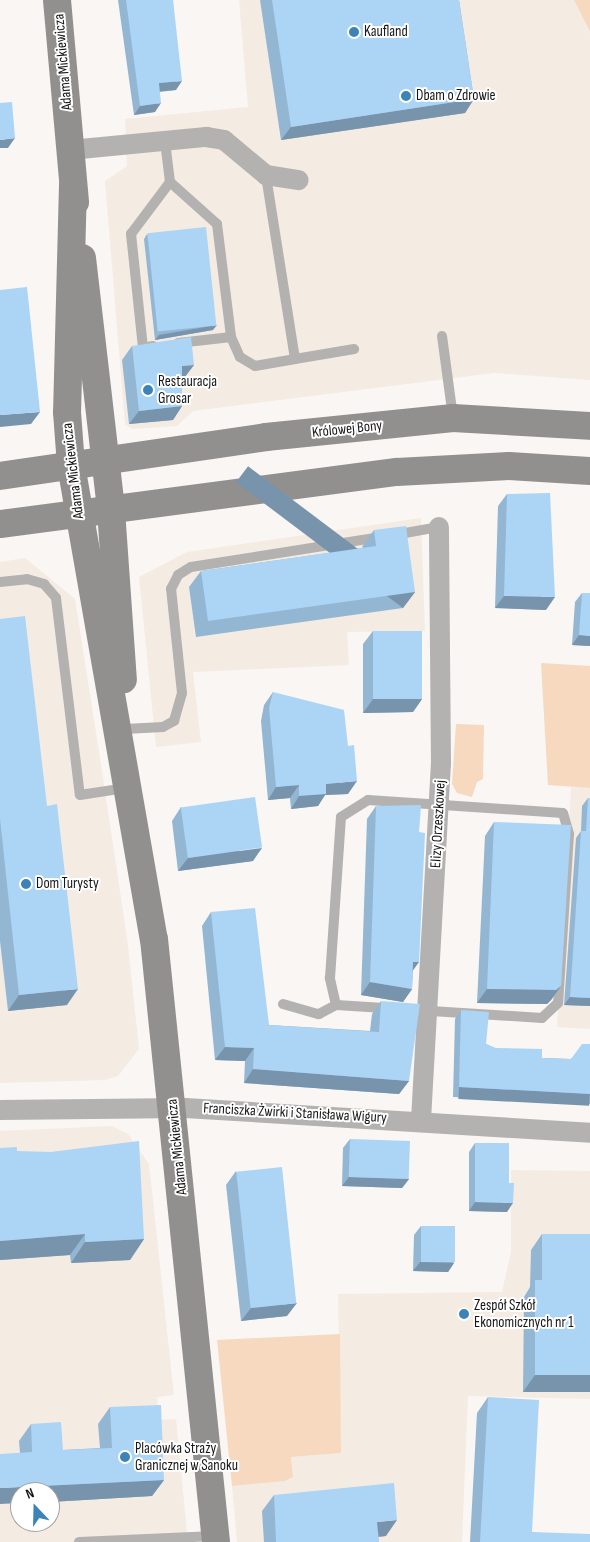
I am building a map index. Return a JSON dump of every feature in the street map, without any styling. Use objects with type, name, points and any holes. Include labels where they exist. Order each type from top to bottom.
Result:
[{"type":"street","name":"Adama Mickiewicza","points":[[57,0],[73,185],[111,510],[129,788],[154,940],[173,1108],[216,1539]]},
{"type":"street","points":[[70,150],[165,140],[224,140],[266,175],[299,180]]},
{"type":"street","name":"Adama Mickiewicza","points":[[73,185],[67,356],[71,465],[78,514],[125,742]]},
{"type":"street","name":"Królowej Bony","points":[[0,476],[266,437],[453,418],[590,426]]},
{"type":"street","points":[[0,524],[397,472],[509,466],[590,471]]},
{"type":"street","name":"Elizy Orzeszkowej","points":[[421,1120],[439,802],[443,642],[439,528]]},
{"type":"street","name":"Franciszka Żwirki i Stanisława Wigury","points":[[0,1110],[173,1108],[421,1120],[590,1132]]},
{"type":"lane","points":[[165,140],[170,182],[217,224],[231,337],[240,357],[255,366],[354,349]]},
{"type":"lane","points":[[266,175],[295,359]]},
{"type":"lane","points":[[170,182],[131,234],[143,348],[231,337]]},
{"type":"lane","points":[[442,336],[453,418]]},
{"type":"lane","points":[[125,742],[174,721],[182,693],[171,589],[178,575],[191,567],[439,528]]},
{"type":"lane","points":[[0,582],[27,579],[44,584],[56,598],[80,795],[129,788]]},
{"type":"lane","points":[[283,1004],[318,1014],[336,1005],[542,1018],[558,1003],[569,834],[563,812],[439,802],[368,800],[341,817],[330,978],[336,1005]]},
{"type":"lane","points":[[79,1542],[216,1539]]},
{"type":"shaded area","points":[[239,0],[574,0],[590,33],[590,380],[494,373],[193,411],[177,426],[133,429],[125,425],[105,181],[127,166],[125,119],[248,107]]},
{"type":"shaded area","points":[[574,0],[590,0],[590,32]]},
{"type":"shaded area","points":[[421,518],[425,631],[347,632],[349,665],[193,672],[201,742],[156,747],[139,577],[187,552]]},
{"type":"shaded area","points":[[25,558],[75,599],[100,758],[128,945],[139,1049],[118,1076],[105,1080],[0,1083],[0,562]]},
{"type":"shaded area","points":[[541,663],[590,666],[590,788],[548,785]]},
{"type":"shaded area","points":[[456,724],[484,725],[483,779],[477,782],[472,797],[457,793],[452,784]]},
{"type":"shaded area","points":[[571,787],[590,788],[590,1029],[557,1027]]},
{"type":"shaded area","points":[[112,1126],[128,1134],[149,1164],[174,1395],[157,1397],[159,1420],[176,1419],[188,1542],[0,1542],[0,1131]]},
{"type":"shaded area","name":"Zespół Szkół Ekonomicznych nr 1","points":[[511,1170],[590,1171],[590,1399],[468,1396],[462,1542],[237,1542],[232,1486],[285,1481],[293,1477],[291,1457],[341,1453],[338,1294],[502,1292],[511,1252]]},
{"type":"shaded area","points":[[340,1334],[341,1453],[291,1457],[293,1477],[285,1481],[232,1486],[217,1340]]},
{"type":"building","points":[[126,0],[173,0],[182,81],[159,83],[161,103],[140,106]]},
{"type":"building","points":[[272,0],[459,0],[474,99],[291,127]]},
{"type":"building","points":[[12,102],[15,138],[0,140],[0,103]]},
{"type":"building","points":[[206,227],[216,325],[158,332],[147,233]]},
{"type":"building","points":[[27,287],[40,412],[0,415],[0,290]]},
{"type":"building","name":"Restauracja Grosar","points":[[191,337],[194,365],[182,366],[182,406],[139,411],[132,346]]},
{"type":"building","points":[[550,493],[555,597],[504,596],[507,494]]},
{"type":"building","points":[[406,526],[415,592],[208,621],[201,571],[376,546],[374,530]]},
{"type":"building","points":[[582,593],[590,593],[590,636],[579,635]]},
{"type":"building","points":[[25,616],[47,806],[57,804],[78,989],[19,995],[0,819],[0,619]]},
{"type":"building","points":[[373,631],[422,631],[422,699],[373,699]]},
{"type":"building","points":[[273,692],[344,710],[348,746],[354,745],[357,781],[326,784],[326,794],[299,796],[299,785],[276,787],[269,708]]},
{"type":"building","points":[[255,797],[262,848],[188,858],[181,807]]},
{"type":"building","points":[[588,798],[590,798],[590,998],[570,997],[581,831],[586,831]]},
{"type":"building","points":[[421,805],[419,832],[425,833],[419,962],[413,962],[412,989],[370,982],[376,806]]},
{"type":"building","points":[[494,822],[571,825],[561,986],[556,990],[487,989]]},
{"type":"building","points":[[255,908],[269,1025],[379,1032],[381,1001],[420,1004],[409,1081],[253,1069],[254,1048],[225,1047],[211,912]]},
{"type":"building","points":[[461,1010],[489,1012],[486,1044],[495,1048],[542,1049],[542,1058],[571,1059],[582,1044],[590,1044],[590,1094],[459,1087]]},
{"type":"building","points":[[350,1139],[410,1141],[409,1179],[349,1177]]},
{"type":"building","points":[[139,1141],[144,1239],[85,1242],[85,1234],[0,1241],[0,1148],[17,1147],[17,1151],[51,1152]]},
{"type":"building","points":[[475,1143],[509,1143],[509,1183],[514,1183],[513,1203],[475,1202]]},
{"type":"building","points":[[282,1167],[296,1303],[251,1308],[236,1172]]},
{"type":"building","points":[[421,1226],[455,1226],[455,1262],[421,1262]]},
{"type":"building","points":[[542,1234],[590,1234],[590,1375],[535,1375],[535,1280],[542,1280]]},
{"type":"building","points":[[488,1397],[539,1400],[532,1532],[590,1534],[590,1542],[480,1542]]},
{"type":"building","points":[[161,1405],[164,1480],[60,1485],[60,1482],[10,1482],[10,1488],[0,1488],[0,1454],[32,1452],[31,1424],[61,1422],[63,1450],[112,1448],[110,1407]]},
{"type":"building","points":[[394,1483],[397,1520],[377,1522],[379,1542],[276,1542],[274,1495]]},
{"type":"place","name":"Kaufland","points":[[354,32]]},
{"type":"place","name":"Dbam o Zdrowie","points":[[406,96]]},
{"type":"place","name":"Restauracja Grosar","points":[[148,390]]},
{"type":"place","name":"Dom Turysty","points":[[26,884]]},
{"type":"place","name":"Zespół Szkół Ekonomicznych nr 1","points":[[464,1314]]},
{"type":"place","name":"Placówka Straży Granicznej w Sanoku","points":[[125,1457]]}]
